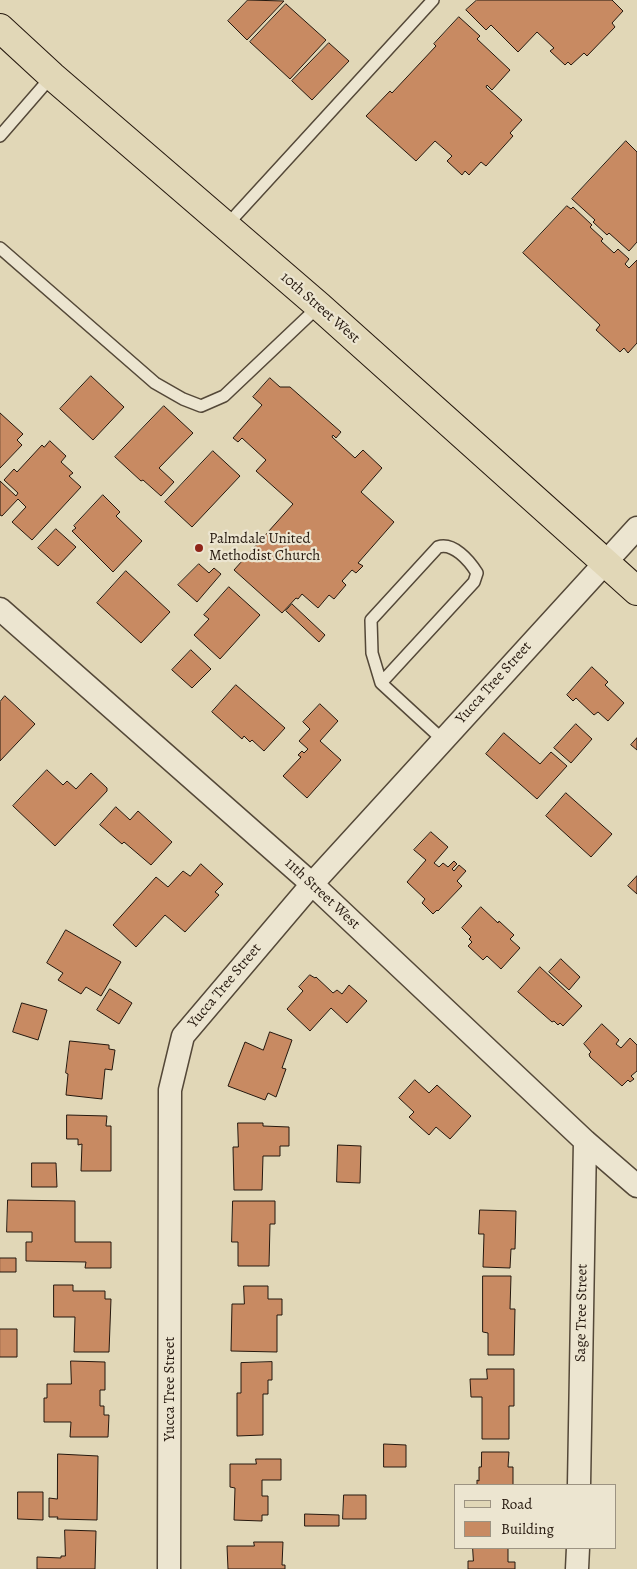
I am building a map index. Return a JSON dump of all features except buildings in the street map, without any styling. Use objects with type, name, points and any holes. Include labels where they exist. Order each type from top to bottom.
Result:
[{"type":"main road","name":"10th Street West","points":[[0,28],[52,76],[319,306],[637,591]]},
{"type":"street","name":"Yucca Tree Street","points":[[169,1569],[170,1090],[183,1036],[312,884],[637,528]]},
{"type":"street","name":"11th Street West","points":[[3,618],[312,884],[585,1141],[637,1186]]},
{"type":"street","name":"Sage Tree Street","points":[[579,1484],[585,1141]]},
{"type":"street","points":[[577,1569],[578,1549]]},
{"type":"lane","points":[[226,226],[433,0]]},
{"type":"lane","points":[[0,136],[52,76]]},
{"type":"lane","points":[[0,248],[155,383],[183,399],[201,406],[224,396],[319,306]]},
{"type":"lane","points":[[381,683],[474,582],[477,573],[472,565],[452,547],[444,545],[438,547],[371,620],[372,653],[381,683],[443,740]]},
{"type":"place","name":"Palmdale United Methodist Church","points":[[199,548]]}]
